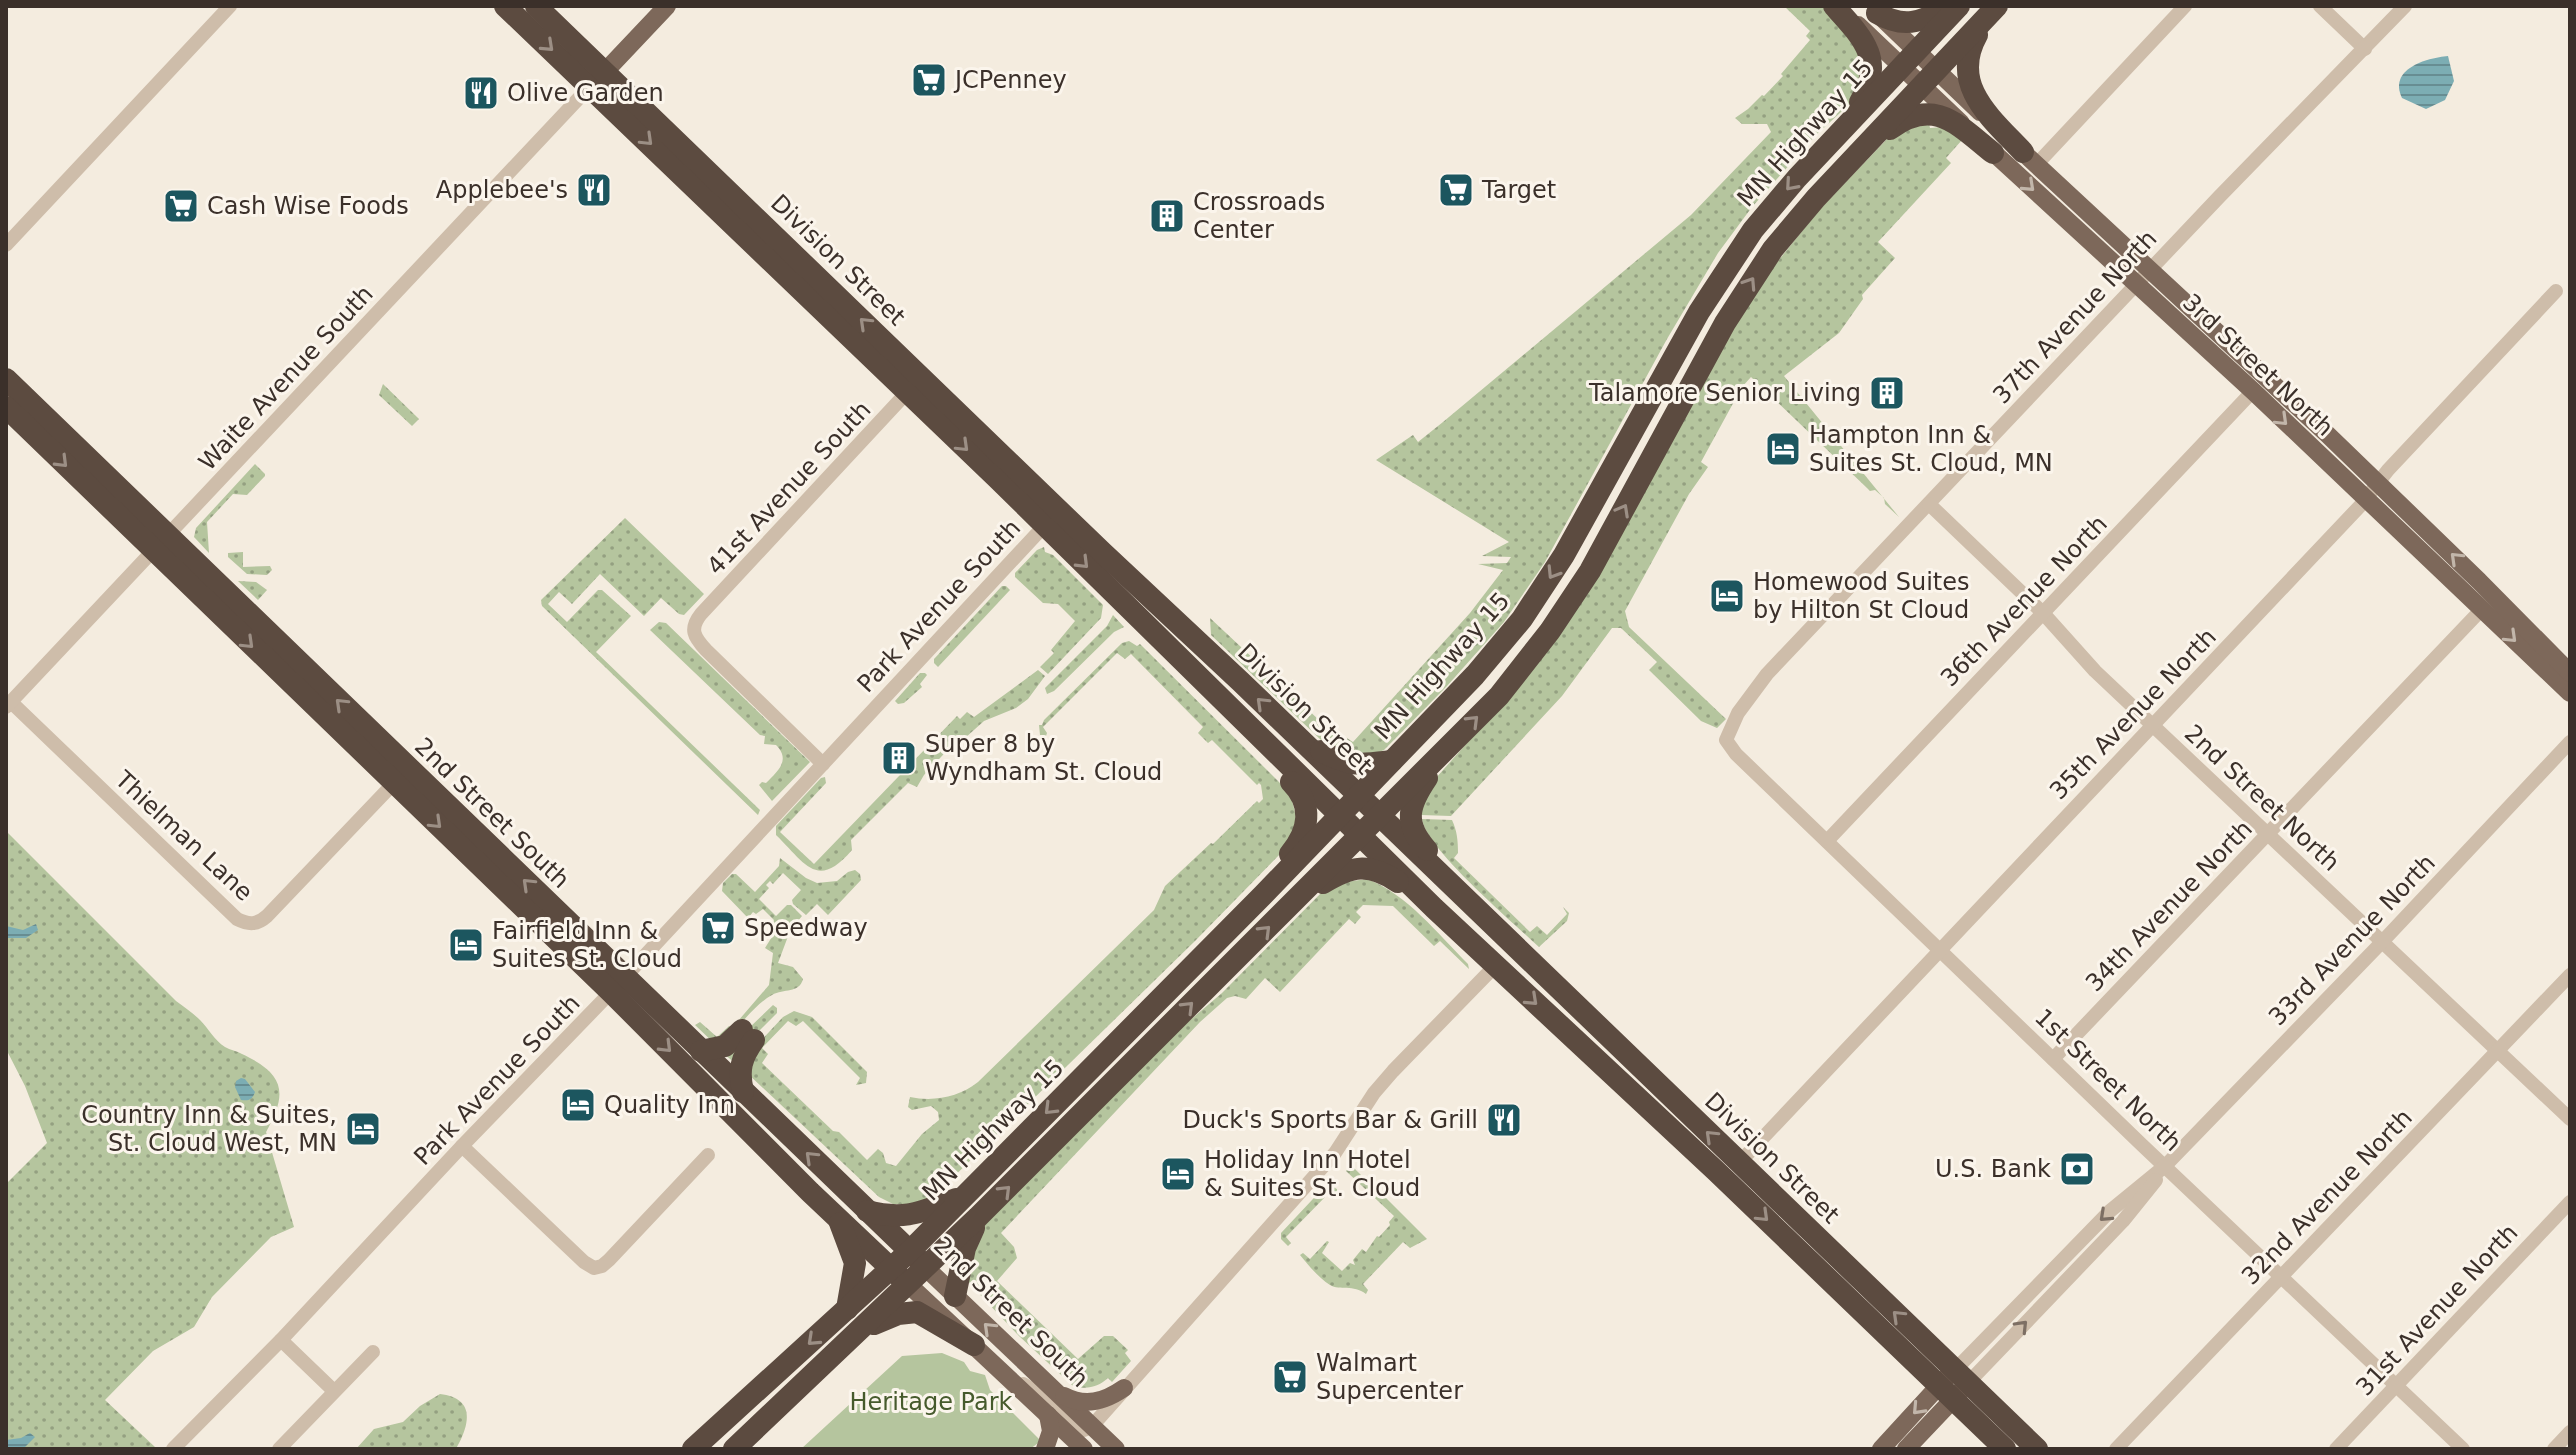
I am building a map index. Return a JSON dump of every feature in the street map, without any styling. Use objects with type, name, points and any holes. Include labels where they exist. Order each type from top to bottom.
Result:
[{"type":"highway","name":"Division Street","points":[[505,6],[598,79]]},
{"type":"highway","name":"Division Street","points":[[536,6],[598,79],[914,385],[1302,741],[1739,1163],[1954,1384],[2005,1449]]},
{"type":"highway","points":[[1824,148],[1862,99],[1872,75],[1870,55],[1865,44],[1836,6]]},
{"type":"highway","points":[[1873,10],[1889,20],[1910,23],[1928,18],[1945,6]]},
{"type":"highway","name":"MN Highway 15","points":[[734,1449],[909,1285],[1499,696],[1569,604],[1590,571],[1738,301],[1773,249],[1918,68],[1959,6]]},
{"type":"highway","points":[[1998,6],[1970,48],[1968,79],[1983,108],[2029,158]]},
{"type":"highway","name":"MN Highway 15","points":[[693,1449],[892,1269],[1263,895],[1475,675],[1522,619],[1564,555],[1692,325],[1753,230],[1824,148],[1918,68],[1998,6]]},
{"type":"highway","points":[[1824,189],[1885,133],[1902,120],[1915,115],[1932,114],[1948,119],[1993,153]]},
{"type":"highway","name":"2nd Street South","points":[[6,379],[161,544],[394,783],[618,985],[701,1051],[926,1268]]},
{"type":"highway","name":"Division Street","points":[[914,385],[1045,525],[1226,706],[1495,966],[1954,1384],[2037,1449]]},
{"type":"highway","name":"2nd Street South","points":[[6,407],[161,544],[618,985],[771,1152],[909,1285]]},
{"type":"highway","points":[[1226,706],[1244,737],[1296,787],[1307,807],[1306,826],[1300,840],[1263,895]]},
{"type":"highway","points":[[1302,741],[1343,763],[1354,765],[1392,761]]},
{"type":"highway","points":[[1445,749],[1416,795],[1411,824],[1425,847],[1464,885],[1478,912]]},
{"type":"highway","points":[[1298,898],[1342,872],[1367,868],[1388,875],[1434,908]]},
{"type":"highway","points":[[701,1051],[725,1046],[748,1035],[740,1065],[743,1092]]},
{"type":"highway","points":[[867,1211],[905,1217],[965,1195]]},
{"type":"highway","points":[[955,1296],[965,1248],[978,1217]]},
{"type":"highway","points":[[838,1218],[855,1263],[847,1309]]},
{"type":"highway","points":[[862,1330],[898,1314],[917,1312],[974,1345]]},
{"type":"main road","points":[[598,79],[667,6]]},
{"type":"main road","points":[[1836,6],[1918,68]]},
{"type":"main road","points":[[1873,10],[1918,68]]},
{"type":"main road","name":"3rd Street North","points":[[1918,68],[1993,153],[2253,391],[2570,693]]},
{"type":"main road","name":"3rd Street North","points":[[1918,68],[2029,158],[2150,270],[2377,482],[2570,673]]},
{"type":"main road","name":"2nd Street South","points":[[926,1268],[1116,1449]]},
{"type":"main road","name":"2nd Street South","points":[[909,1285],[1082,1448]]},
{"type":"main road","points":[[1881,1449],[1954,1384]]},
{"type":"main road","points":[[1906,1449],[1954,1384]]},
{"type":"main road","points":[[1056,1392],[1073,1401],[1086,1403],[1108,1398],[1124,1388]]},
{"type":"main road","points":[[1045,1449],[1051,1431],[1048,1415]]},
{"type":"main road","points":[[1054,1449],[1070,1445],[1082,1448]]},
{"type":"street","points":[[6,245],[230,6]]},
{"type":"street","points":[[2029,158],[2185,6]]},
{"type":"street","points":[[2320,6],[2365,49]]},
{"type":"street","name":"37th Avenue North","points":[[1726,740],[1738,713],[1759,683],[2219,197],[2405,6]]},
{"type":"street","name":"Waite Avenue South","points":[[8,704],[598,79]]},
{"type":"street","name":"35th Avenue North","points":[[1739,1163],[2365,500],[2377,482],[2556,291]]},
{"type":"street","name":"41st Avenue South","points":[[823,764],[706,650],[693,631],[701,614],[914,385]]},
{"type":"street","name":"36th Avenue North","points":[[1827,841],[2253,391]]},
{"type":"street","name":"2nd Street North","points":[[1929,504],[2043,613],[2095,671],[2570,1119]]},
{"type":"street","name":"Park Avenue South","points":[[173,1449],[281,1340],[618,985],[1045,525]]},
{"type":"street","name":"34th Avenue North","points":[[2053,1059],[2482,609]]},
{"type":"street","name":"Thielman Lane","points":[[8,704],[237,919],[245,923],[253,924],[267,916],[394,783]]},
{"type":"street","name":"1st Street North","points":[[1726,740],[1736,754],[2053,1059],[2463,1449]]},
{"type":"street","name":"33rd Avenue North","points":[[1954,1384],[2101,1219],[2165,1166],[2570,742]]},
{"type":"street","points":[[1008,1377],[1042,1396],[1080,1430],[1092,1426],[1335,1153],[1374,1093],[1393,1071],[1495,966]]},
{"type":"street","name":"32nd Avenue North","points":[[2116,1449],[2570,975]]},
{"type":"street","points":[[462,1146],[594,1268],[609,1260],[708,1155]]},
{"type":"street","name":"31st Avenue North","points":[[2336,1449],[2570,1202]]},
{"type":"street","points":[[281,1340],[334,1391]]},
{"type":"street","points":[[279,1449],[373,1352]]},
{"type":"street","points":[[2554,1449],[2570,1432]]},
{"type":"green space","points":[[1784,6],[1822,6],[1847,31],[1859,53],[1861,69],[1853,101],[1816,135],[1752,207],[1718,253],[1667,339],[1545,562],[1504,622],[1384,750],[1363,759],[1322,741],[1211,635],[1210,618],[1319,720],[1353,742],[1470,613],[1503,570],[1478,564],[1507,563],[1511,557],[1482,556],[1509,542],[1376,460],[1413,435],[1418,442],[1443,422],[1691,215],[1771,132],[1767,124],[1742,124],[1735,118],[1764,96],[1810,40],[1806,36],[1810,31]]},
{"type":"green space","points":[[1928,119],[1930,128],[1943,127],[1962,140],[1946,158],[1951,163],[1878,242],[1895,258],[1862,295],[1863,299],[1839,333],[1784,376],[1882,496],[1875,490],[1870,491],[1751,377],[1742,387],[1701,462],[1708,467],[1689,494],[1625,611],[1629,627],[1726,719],[1717,728],[1701,721],[1649,670],[1657,662],[1621,628],[1612,628],[1562,696],[1451,816],[1421,815],[1427,788],[1476,733],[1770,271],[1819,210],[1887,139],[1901,129]]},
{"type":"green space","points":[[383,384],[419,419],[412,426],[379,395]]},
{"type":"green space","points":[[255,464],[265,476],[247,495],[233,494],[207,522],[209,553],[194,537],[196,528]]},
{"type":"green space","points":[[625,518],[704,594],[684,615],[661,598],[644,616],[600,574],[572,604],[559,592],[548,604],[567,622],[598,590],[602,590],[631,616],[596,652],[760,810],[758,815],[542,606],[541,600]]},
{"type":"green space","points":[[1044,547],[1045,552],[1053,555],[1103,605],[1101,618],[1048,674],[1040,667],[1054,653],[1051,650],[1075,621],[1058,604],[1043,603],[1015,577],[1015,573],[1037,550]]},
{"type":"green space","points":[[243,552],[243,567],[270,566],[272,570],[267,575],[247,574],[228,557],[228,553]]},
{"type":"green space","points":[[238,581],[256,582],[267,590],[258,600]]},
{"type":"green space","points":[[1002,586],[1010,590],[938,667],[934,659]]},
{"type":"green space","points":[[1113,615],[1124,627],[1114,632],[1054,691],[1047,694],[1045,688],[1107,626]]},
{"type":"green space","points":[[659,622],[666,623],[810,762],[772,801],[759,785],[766,783],[781,765],[780,750],[776,745],[764,744],[765,736],[760,735],[650,630]]},
{"type":"green space","points":[[1129,641],[1137,646],[1140,644],[1279,782],[1292,800],[1297,821],[1283,851],[937,1193],[924,1204],[893,1204],[879,1197],[747,1073],[756,1046],[783,1017],[794,1011],[812,1017],[867,1072],[866,1083],[856,1085],[860,1078],[803,1021],[796,1026],[788,1021],[762,1048],[768,1054],[762,1063],[867,1160],[878,1149],[886,1163],[896,1166],[922,1134],[939,1120],[938,1112],[931,1106],[912,1110],[908,1107],[910,1097],[946,1097],[978,1082],[1154,910],[1165,886],[1257,801],[1259,803],[1263,799],[1261,785],[1257,785],[1212,740],[1208,743],[1198,733],[1203,727],[1131,654],[1125,659],[1117,653],[1043,727],[1046,736],[1040,735],[1039,725],[1122,643]]},
{"type":"green space","points":[[1038,670],[1045,676],[1028,699],[1016,708],[984,721],[965,738],[958,739],[924,775],[917,787],[908,783],[851,840],[852,850],[829,869],[820,871],[804,863],[776,835],[776,826],[825,777],[826,783],[780,832],[814,864],[957,716],[960,719],[967,712],[974,717]]},
{"type":"green space","points":[[920,673],[927,675],[920,684],[922,687],[904,703],[898,704],[895,701]]},
{"type":"green space","points":[[1422,819],[1452,820],[1458,844],[1458,853],[1454,858],[1530,932],[1537,926],[1547,935],[1567,914],[1563,907],[1569,913],[1567,921],[1539,947],[1454,866],[1427,832]]},
{"type":"green space","points":[[6,831],[218,1041],[267,1069],[278,1086],[278,1106],[266,1132],[294,1227],[271,1237],[212,1297],[194,1327],[153,1351],[105,1400],[155,1447],[152,1449],[6,1449],[6,1184],[47,1143],[25,1086],[6,1049]]},
{"type":"green space","points":[[780,858],[817,883],[837,881],[855,870],[861,880],[828,915],[817,904],[806,915],[793,904],[792,900],[801,890],[783,873],[773,884],[770,881],[766,885],[769,888],[759,899],[776,916],[791,905],[802,916],[790,931],[778,963],[793,967],[803,979],[795,989],[766,999],[722,1045],[717,1046],[695,1025],[700,1022],[717,1037],[729,1026],[732,1028],[769,985],[773,953],[765,948],[775,932],[771,928],[774,920],[763,909],[756,914],[753,912],[748,918],[722,891],[723,883],[736,874],[755,892],[779,866]]},
{"type":"green space","points":[[1367,879],[1409,905],[1468,964],[1469,969],[1440,941],[1434,946],[1393,906],[1363,905],[1356,912],[1361,917],[1355,924],[1349,919],[1280,992],[1265,978],[1246,999],[1235,996],[1227,998],[1200,1022],[1001,1233],[1014,1247],[1017,1258],[997,1281],[1078,1359],[1104,1336],[1113,1336],[1128,1350],[1125,1353],[1131,1361],[1112,1382],[1108,1378],[1092,1387],[1073,1386],[1019,1336],[970,1284],[967,1277],[975,1236],[1042,1161],[1155,1050],[1222,993],[1327,887]]},
{"type":"green space","points":[[773,1005],[777,1013],[746,1044],[736,1064],[723,1053]]},
{"type":"green space","points":[[1351,1165],[1364,1178],[1371,1179],[1369,1181],[1427,1239],[1410,1248],[1403,1242],[1363,1284],[1368,1290],[1366,1294],[1356,1289],[1330,1285],[1300,1255],[1303,1253],[1310,1259],[1327,1241],[1322,1253],[1342,1271],[1350,1263],[1355,1265],[1353,1260],[1362,1249],[1366,1252],[1377,1236],[1390,1225],[1394,1216],[1346,1171]]},
{"type":"green space","points":[[1327,1184],[1337,1189],[1337,1195],[1333,1199],[1327,1195],[1286,1237],[1291,1243],[1288,1246],[1281,1239],[1281,1233]]},
{"type":"green space","name":"Heritage Park","points":[[942,1353],[964,1362],[970,1371],[985,1375],[990,1390],[1041,1441],[1030,1449],[801,1449],[902,1356]]},
{"type":"green space","points":[[440,1394],[460,1401],[465,1407],[467,1422],[456,1449],[356,1449],[374,1429],[403,1422],[420,1406]]},
{"type":"water","points":[[2448,56],[2454,81],[2445,100],[2426,109],[2402,98],[2400,79],[2405,72],[2430,59]]},
{"type":"water","points":[[36,924],[38,930],[26,938],[6,938],[6,926],[23,930]]},
{"type":"water","points":[[241,1078],[255,1092],[248,1100],[241,1100],[235,1087],[236,1081]]},
{"type":"water","points":[[30,1433],[35,1437],[23,1449],[6,1449],[6,1440]]},
{"type":"place","name":"JCPenney","points":[[929,80]]},
{"type":"place","name":"Olive Garden","points":[[481,93]]},
{"type":"place","name":"Applebee's","points":[[594,190]]},
{"type":"place","name":"Target","points":[[1456,190]]},
{"type":"place","name":"Cash Wise Foods","points":[[181,206]]},
{"type":"place","name":"Crossroads Center","points":[[1167,216]]},
{"type":"place","name":"Talamore Senior Living","points":[[1887,393]]},
{"type":"place","name":"Hampton Inn & Suites St. Cloud, MN","points":[[1783,449]]},
{"type":"place","name":"Homewood Suites by Hilton St Cloud","points":[[1727,596]]},
{"type":"place","name":"Super 8 by Wyndham St. Cloud","points":[[899,758]]},
{"type":"place","name":"Speedway","points":[[718,928]]},
{"type":"place","name":"Fairfield Inn & Suites St. Cloud","points":[[466,945]]},
{"type":"place","name":"Quality Inn","points":[[578,1105]]},
{"type":"place","name":"Duck's Sports Bar & Grill","points":[[1504,1120]]},
{"type":"place","name":"Country Inn & Suites, St. Cloud West, MN","points":[[363,1129]]},
{"type":"place","name":"U.S. Bank","points":[[2077,1169]]},
{"type":"place","name":"Holiday Inn Hotel & Suites St. Cloud","points":[[1178,1174]]},
{"type":"place","name":"Walmart Supercenter","points":[[1290,1377]]}]
